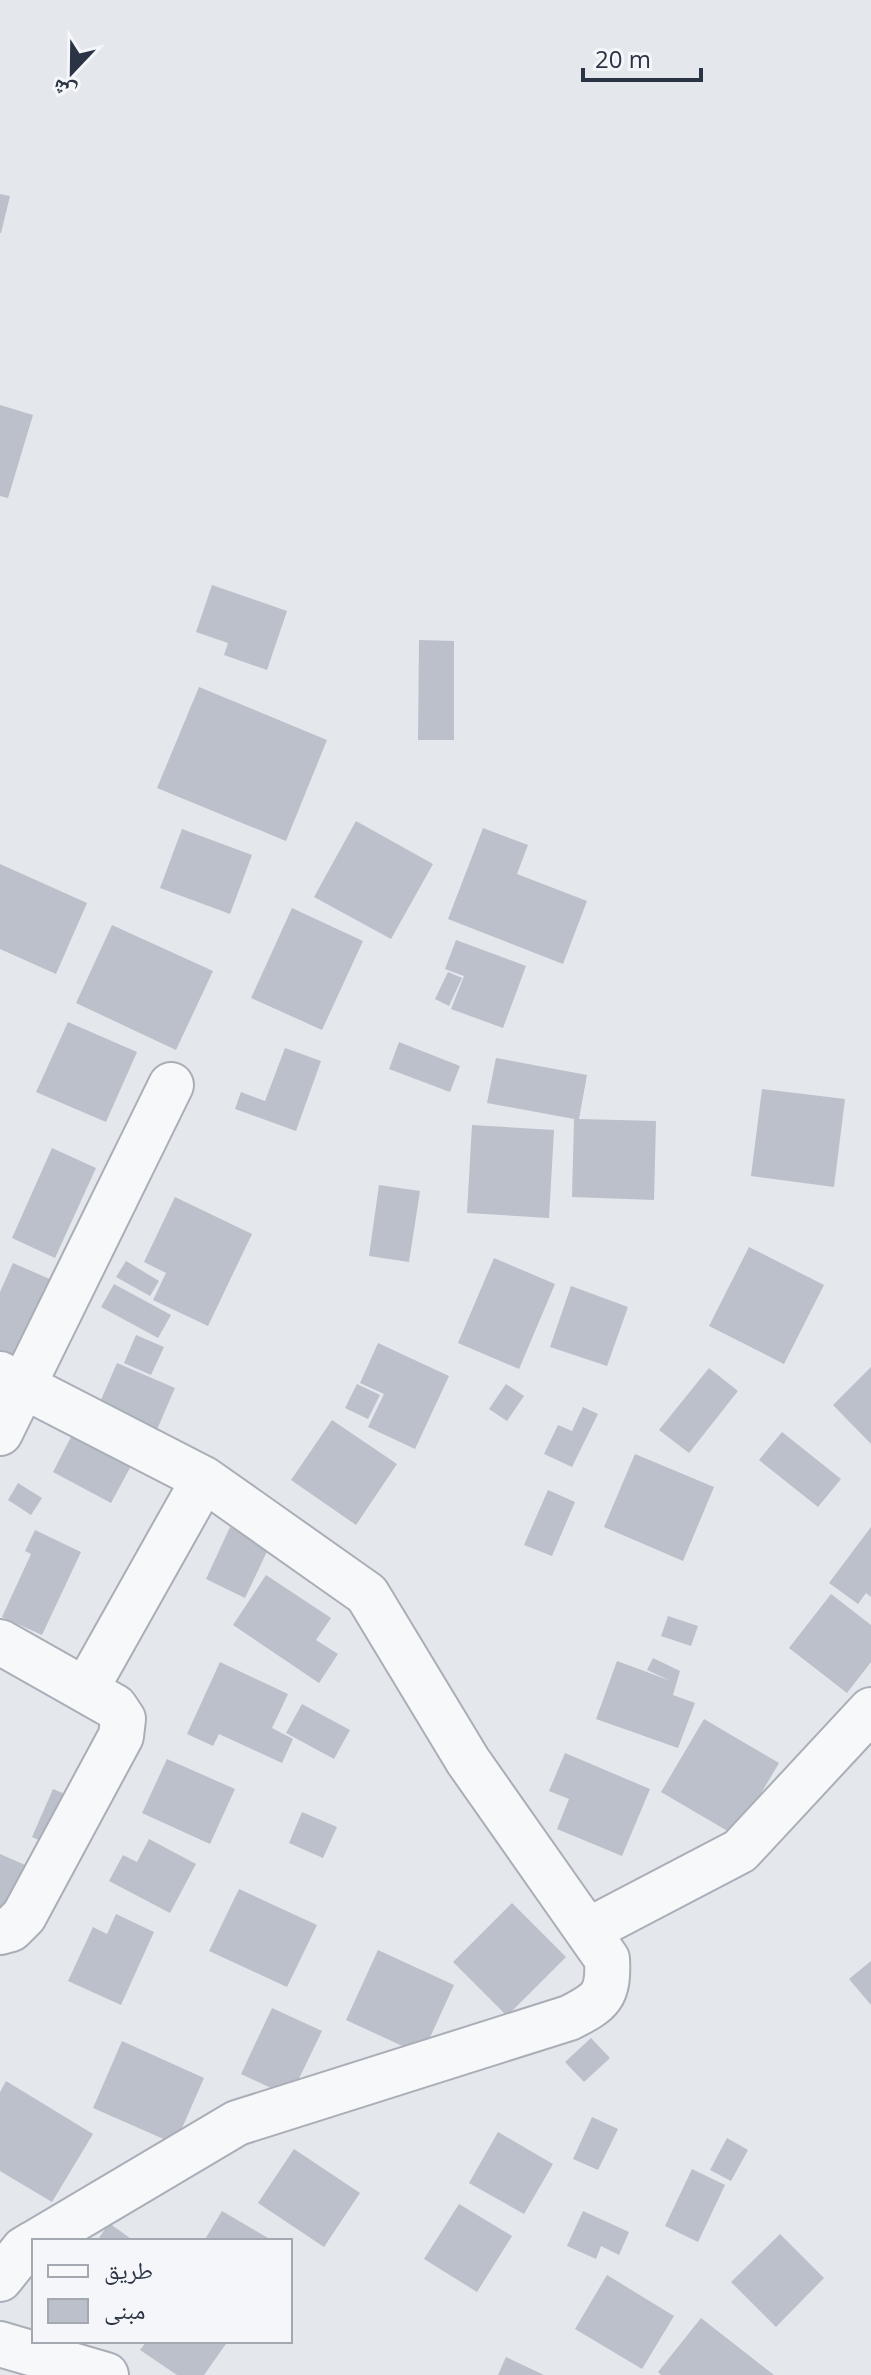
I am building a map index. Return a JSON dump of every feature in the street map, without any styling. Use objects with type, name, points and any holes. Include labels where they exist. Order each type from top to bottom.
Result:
[{"type":"street","points":[[0,1433],[13,1380],[171,1085]]},
{"type":"street","points":[[13,1380],[204,1479],[367,1594],[468,1761],[607,1959],[608,1983],[597,2004],[569,2018],[237,2123],[41,2239]]},
{"type":"street","points":[[86,1689],[204,1479]]},
{"type":"street","points":[[0,1642],[115,1707],[123,1719],[121,1736],[24,1916],[11,1929],[0,1932]]},
{"type":"street","points":[[589,1930],[740,1851],[871,1710]]},
{"type":"street","points":[[0,2279],[24,2249],[32,2244]]},
{"type":"street","points":[[0,2344],[106,2375]]},
{"type":"building","points":[[0,194],[10,196],[1,233],[0,233]]},
{"type":"building","points":[[0,405],[33,415],[8,498],[0,496]]},
{"type":"building","points":[[212,585],[287,611],[267,670],[224,655],[228,643],[196,632]]},
{"type":"building","points":[[419,640],[454,641],[454,740],[418,740]]},
{"type":"building","points":[[199,687],[327,740],[286,841],[157,788]]},
{"type":"building","points":[[356,821],[433,864],[391,939],[314,897]]},
{"type":"building","points":[[483,828],[528,845],[517,874],[587,901],[563,964],[448,919]]},
{"type":"building","points":[[182,829],[252,855],[230,914],[160,888]]},
{"type":"building","points":[[0,864],[87,903],[56,974],[0,949]]},
{"type":"building","points":[[292,908],[363,941],[322,1030],[251,998]]},
{"type":"building","points":[[112,925],[213,971],[176,1050],[76,1003]]},
{"type":"building","points":[[456,940],[526,966],[503,1028],[451,1009],[464,976],[445,969]]},
{"type":"building","points":[[448,972],[462,978],[449,1006],[435,999]]},
{"type":"building","points":[[68,1022],[137,1052],[106,1122],[36,1092]]},
{"type":"building","points":[[399,1042],[460,1066],[450,1092],[389,1069]]},
{"type":"building","points":[[285,1048],[321,1061],[296,1131],[235,1109],[241,1092],[265,1101]]},
{"type":"building","points":[[496,1058],[587,1075],[579,1119],[656,1121],[654,1200],[572,1197],[574,1119],[487,1103]]},
{"type":"building","points":[[762,1089],[845,1099],[834,1187],[751,1176]]},
{"type":"building","points":[[472,1125],[554,1130],[549,1218],[467,1213]]},
{"type":"building","points":[[52,1148],[96,1168],[55,1258],[12,1238]]},
{"type":"building","points":[[379,1185],[420,1191],[409,1262],[369,1256]]},
{"type":"building","points":[[175,1197],[252,1234],[208,1326],[153,1300],[166,1273],[144,1262]]},
{"type":"building","points":[[749,1247],[824,1285],[784,1364],[709,1326]]},
{"type":"building","points":[[494,1258],[555,1284],[519,1369],[458,1343]]},
{"type":"building","points":[[126,1261],[159,1281],[150,1296],[116,1277]]},
{"type":"building","points":[[13,1263],[61,1284],[23,1368],[0,1357],[0,1292]]},
{"type":"building","points":[[114,1284],[171,1315],[158,1338],[101,1307]]},
{"type":"building","points":[[571,1286],[628,1307],[607,1366],[550,1347]]},
{"type":"building","points":[[136,1335],[164,1347],[151,1375],[124,1363]]},
{"type":"building","points":[[378,1343],[449,1376],[415,1449],[368,1427],[384,1394],[360,1383]]},
{"type":"building","points":[[117,1363],[175,1388],[152,1441],[94,1416]]},
{"type":"building","points":[[871,1367],[871,1444],[833,1405]]},
{"type":"building","points":[[709,1368],[738,1391],[689,1453],[659,1430]]},
{"type":"building","points":[[357,1384],[380,1395],[368,1419],[345,1408]]},
{"type":"building","points":[[506,1384],[524,1396],[507,1421],[489,1409]]},
{"type":"building","points":[[583,1407],[598,1414],[572,1467],[544,1454],[558,1425],[572,1431]]},
{"type":"building","points":[[332,1420],[397,1464],[356,1525],[291,1480]]},
{"type":"building","points":[[782,1432],[841,1479],[818,1507],[759,1460]]},
{"type":"building","points":[[72,1435],[131,1466],[111,1503],[53,1472]]},
{"type":"building","points":[[635,1454],[714,1487],[683,1561],[604,1527]]},
{"type":"building","points":[[18,1483],[42,1498],[31,1515],[8,1500]]},
{"type":"building","points":[[548,1490],[575,1502],[552,1556],[524,1545]]},
{"type":"building","points":[[230,1527],[270,1545],[245,1598],[206,1579]]},
{"type":"building","points":[[871,1527],[871,1597],[866,1593],[858,1604],[829,1583]]},
{"type":"building","points":[[35,1530],[81,1552],[42,1635],[2,1617],[31,1554],[25,1551]]},
{"type":"building","points":[[266,1575],[331,1618],[316,1640],[338,1654],[319,1683],[233,1625]]},
{"type":"building","points":[[831,1594],[871,1625],[871,1662],[847,1693],[789,1648]]},
{"type":"building","points":[[668,1616],[698,1626],[691,1646],[661,1636]]},
{"type":"building","points":[[653,1658],[680,1671],[673,1695],[695,1703],[678,1748],[596,1719],[617,1661],[671,1681],[647,1670]]},
{"type":"building","points":[[220,1662],[288,1694],[272,1728],[293,1739],[282,1763],[219,1734],[213,1746],[187,1734]]},
{"type":"building","points":[[302,1704],[350,1730],[334,1759],[286,1733]]},
{"type":"building","points":[[704,1719],[779,1763],[736,1836],[661,1792]]},
{"type":"building","points":[[565,1753],[650,1789],[622,1856],[557,1829],[569,1799],[549,1791]]},
{"type":"building","points":[[167,1759],[235,1789],[210,1844],[142,1813]]},
{"type":"building","points":[[53,1789],[82,1801],[60,1850],[32,1837]]},
{"type":"building","points":[[302,1812],[337,1827],[323,1858],[289,1843]]},
{"type":"building","points":[[149,1839],[196,1864],[170,1913],[109,1881],[123,1855],[137,1862]]},
{"type":"building","points":[[0,1854],[39,1871],[0,1924]]},
{"type":"building","points":[[239,1889],[317,1925],[287,1987],[209,1951]]},
{"type":"building","points":[[512,1903],[566,1957],[507,2016],[453,1962]]},
{"type":"building","points":[[116,1914],[154,1932],[121,2005],[68,1981],[93,1927],[107,1934]]},
{"type":"building","points":[[378,1950],[454,1985],[422,2055],[346,2020]]},
{"type":"building","points":[[871,1961],[871,2005],[849,1979]]},
{"type":"building","points":[[272,2008],[322,2031],[290,2097],[241,2074]]},
{"type":"building","points":[[591,2038],[610,2058],[584,2082],[565,2062]]},
{"type":"building","points":[[122,2041],[204,2078],[175,2144],[93,2108]]},
{"type":"building","points":[[6,2081],[93,2134],[52,2202],[0,2171],[0,2092]]},
{"type":"building","points":[[592,2117],[618,2129],[598,2170],[573,2159]]},
{"type":"building","points":[[498,2132],[553,2164],[524,2214],[469,2183]]},
{"type":"building","points":[[727,2138],[748,2150],[731,2181],[710,2170]]},
{"type":"building","points":[[294,2149],[360,2193],[324,2247],[258,2203]]},
{"type":"building","points":[[692,2169],[725,2185],[698,2242],[665,2226]]},
{"type":"building","points":[[459,2204],[512,2236],[477,2292],[424,2259]]},
{"type":"building","points":[[222,2211],[270,2239],[205,2239]]},
{"type":"building","points":[[583,2211],[629,2232],[619,2255],[601,2246],[596,2259],[567,2246]]},
{"type":"building","points":[[109,2223],[131,2239],[98,2239]]},
{"type":"building","points":[[780,2234],[824,2278],[776,2327],[731,2282]]},
{"type":"building","points":[[607,2275],[674,2316],[642,2369],[575,2329]]},
{"type":"building","points":[[701,2318],[774,2375],[661,2375],[658,2372]]},
{"type":"building","points":[[145,2343],[227,2343],[204,2375],[177,2375],[140,2350]]},
{"type":"building","points":[[506,2357],[544,2375],[498,2375]]}]
